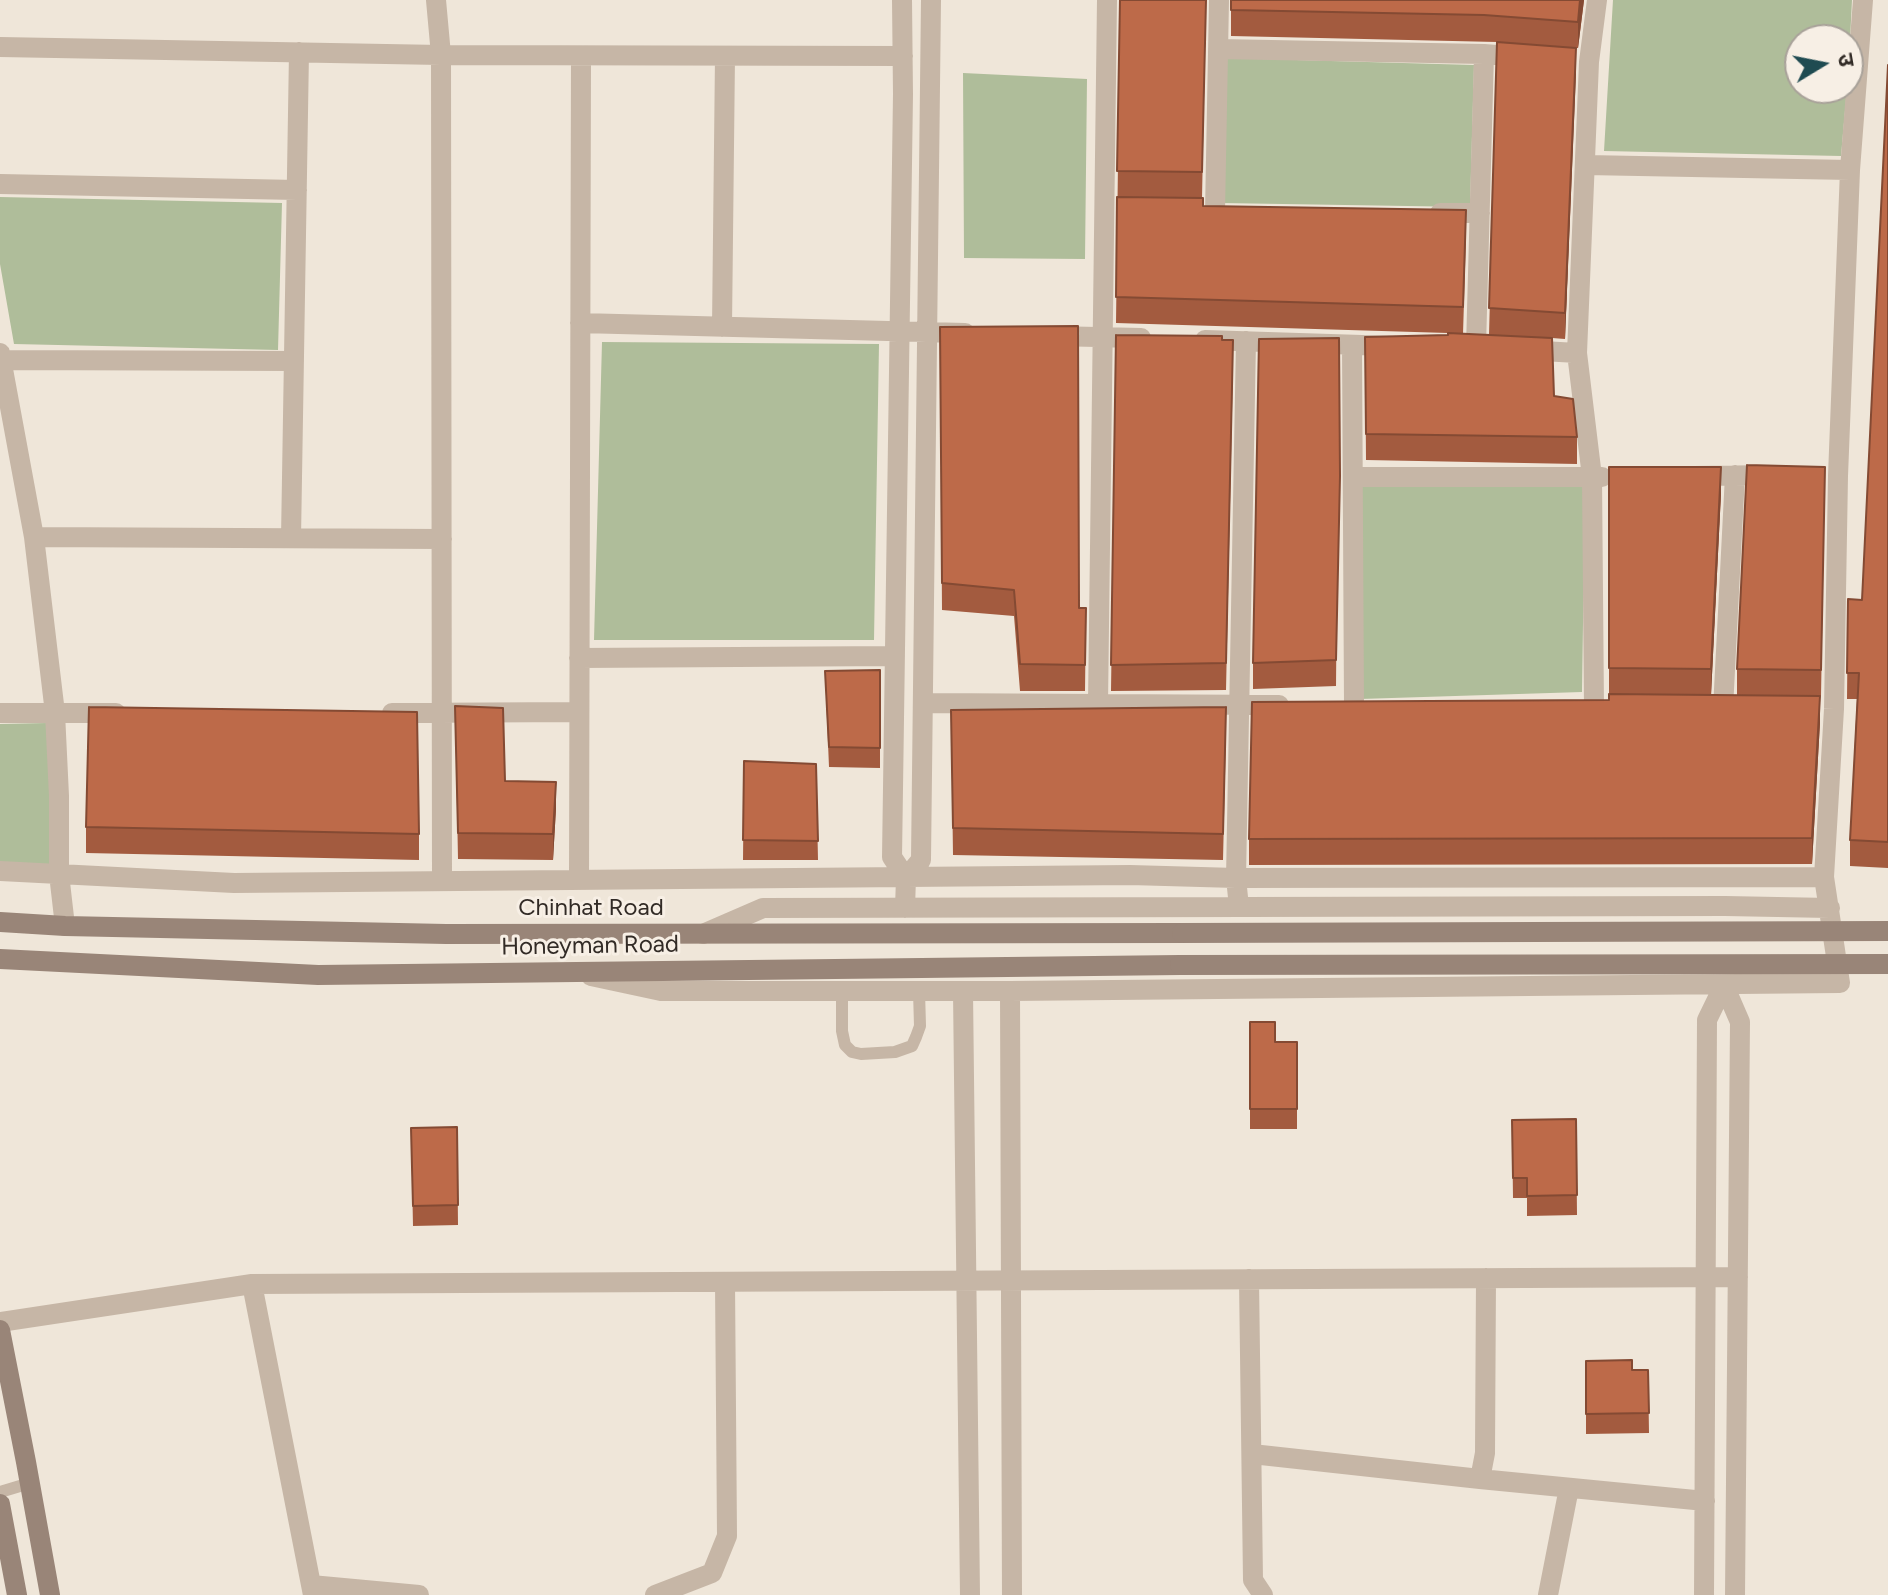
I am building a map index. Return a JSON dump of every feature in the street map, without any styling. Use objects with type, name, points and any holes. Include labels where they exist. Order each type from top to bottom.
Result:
[{"type":"street","points":[[436,0],[441,55],[442,881]]},
{"type":"street","points":[[902,0],[892,857],[906,878],[905,908]]},
{"type":"street","points":[[906,878],[921,860],[931,0]]},
{"type":"street","points":[[1098,704],[1103,337],[1113,210],[1107,0]]},
{"type":"street","points":[[1215,212],[1219,0]]},
{"type":"street","points":[[1594,708],[1592,477],[1577,353],[1586,165],[1582,61],[1597,0]]},
{"type":"street","points":[[573,972],[661,991],[1840,983],[1824,877],[1830,476],[1863,0]]},
{"type":"street","points":[[0,47],[441,55],[903,56]]},
{"type":"street","points":[[1218,49],[1484,54],[1544,59]]},
{"type":"street","points":[[291,538],[299,52]]},
{"type":"street","points":[[1484,54],[1480,213],[1483,348],[1577,353]]},
{"type":"street","points":[[579,880],[581,56]]},
{"type":"street","points":[[722,327],[725,56]]},
{"type":"street","points":[[1586,165],[1850,170]]},
{"type":"street","points":[[0,184],[297,190]]},
{"type":"street","points":[[1418,213],[1480,213]]},
{"type":"street","points":[[580,323],[991,334]]},
{"type":"street","points":[[1039,335],[1414,346]]},
{"type":"street","points":[[1239,907],[1236,878],[1246,341]]},
{"type":"street","points":[[1352,345],[1354,705]]},
{"type":"street","points":[[65,926],[59,874],[55,713],[34,537],[1,356],[294,361]]},
{"type":"street","points":[[1723,709],[1735,475]]},
{"type":"street","points":[[1671,476],[1794,475]]},
{"type":"street","points":[[1353,477],[1624,477]]},
{"type":"street","points":[[34,537],[442,539]]},
{"type":"street","points":[[579,658],[895,656]]},
{"type":"street","points":[[923,703],[1297,705]]},
{"type":"street","points":[[380,713],[579,712]]},
{"type":"street","points":[[0,713],[132,713]]},
{"type":"street","points":[[0,871],[234,883],[1130,875],[1236,878],[1824,877]]},
{"type":"street","points":[[730,879],[763,908]]},
{"type":"street","points":[[703,934],[763,908],[1830,908]]},
{"type":"street","name":"Chinhat Road","points":[[0,922],[446,934],[1888,931]]},
{"type":"street","name":"Honeyman Road","points":[[0,959],[318,975],[1180,965],[1888,964]]},
{"type":"street","points":[[1704,1595],[1707,1020],[1724,985]]},
{"type":"street","points":[[1724,985],[1740,1022],[1735,1595]]},
{"type":"street","points":[[963,991],[970,1595]]},
{"type":"street","points":[[1010,991],[1012,1595]]},
{"type":"street","points":[[0,1322],[252,1284],[1738,1277]]},
{"type":"street","points":[[1480,1479],[1485,1453],[1486,1278]]},
{"type":"street","points":[[1249,1279],[1253,1580],[1263,1595]]},
{"type":"street","points":[[655,1595],[712,1573],[727,1536],[725,1282]]},
{"type":"street","points":[[252,1284],[312,1590],[419,1595]]},
{"type":"street","points":[[0,1330],[50,1595]]},
{"type":"street","points":[[1252,1454],[1705,1501]]},
{"type":"street","points":[[1548,1595],[1569,1488]]},
{"type":"street","points":[[0,1504],[17,1595]]},
{"type":"lane","points":[[842,991],[845,1045],[852,1052],[861,1054],[895,1052],[912,1046],[920,1026],[919,991]]},
{"type":"lane","points":[[0,1492],[30,1483]]},
{"type":"green space","points":[[1613,0],[1852,0],[1851,24],[1784,24],[1784,104],[1846,104],[1841,156],[1604,151]]},
{"type":"green space","points":[[1225,58],[1474,65],[1470,207],[1220,203]]},
{"type":"green space","points":[[963,73],[1087,79],[1085,259],[964,258]]},
{"type":"green space","points":[[0,197],[282,203],[278,350],[14,344],[0,264]]},
{"type":"green space","points":[[602,342],[879,344],[874,640],[594,640]]},
{"type":"green space","points":[[1362,482],[1585,487],[1582,692],[1360,699]]},
{"type":"green space","points":[[47,723],[52,868],[0,866],[0,724]]},
{"type":"building","points":[[1120,0],[1206,0],[1202,172],[1117,171]]},
{"type":"building","points":[[1231,0],[1580,0],[1578,22],[1484,15],[1231,10]]},
{"type":"building","points":[[1497,42],[1576,48],[1565,313],[1489,308]]},
{"type":"building","points":[[1888,65],[1888,842],[1850,840],[1859,673],[1847,673],[1848,599],[1862,600]]},
{"type":"building","points":[[1117,197],[1203,198],[1203,206],[1466,210],[1463,307],[1116,297]]},
{"type":"building","points":[[1078,326],[1079,608],[1086,608],[1085,665],[1020,664],[1014,590],[942,583],[940,327]]},
{"type":"building","points":[[1448,333],[1552,338],[1554,396],[1573,399],[1577,437],[1366,434],[1365,337]]},
{"type":"building","points":[[1116,335],[1222,336],[1222,340],[1233,340],[1226,663],[1111,665]]},
{"type":"building","points":[[1339,338],[1336,660],[1253,663],[1259,339]]},
{"type":"building","points":[[1747,465],[1825,467],[1821,670],[1737,669]]},
{"type":"building","points":[[1609,467],[1721,467],[1711,669],[1609,668]]},
{"type":"building","points":[[880,670],[880,748],[829,747],[825,671]]},
{"type":"building","points":[[1609,694],[1820,696],[1812,838],[1249,839],[1252,702],[1609,700]]},
{"type":"building","points":[[455,706],[503,708],[505,781],[556,782],[553,834],[458,833]]},
{"type":"building","points":[[89,707],[417,712],[419,834],[86,827]]},
{"type":"building","points":[[1226,707],[1223,834],[953,828],[951,710]]},
{"type":"building","points":[[744,761],[816,764],[818,841],[743,840]]},
{"type":"building","points":[[1250,1022],[1275,1022],[1275,1042],[1297,1042],[1297,1109],[1250,1109]]},
{"type":"building","points":[[1576,1119],[1577,1195],[1527,1196],[1527,1178],[1513,1178],[1512,1120]]},
{"type":"building","points":[[457,1127],[458,1205],[413,1206],[411,1128]]},
{"type":"building","points":[[1632,1360],[1632,1370],[1648,1370],[1649,1413],[1586,1414],[1586,1361]]}]
